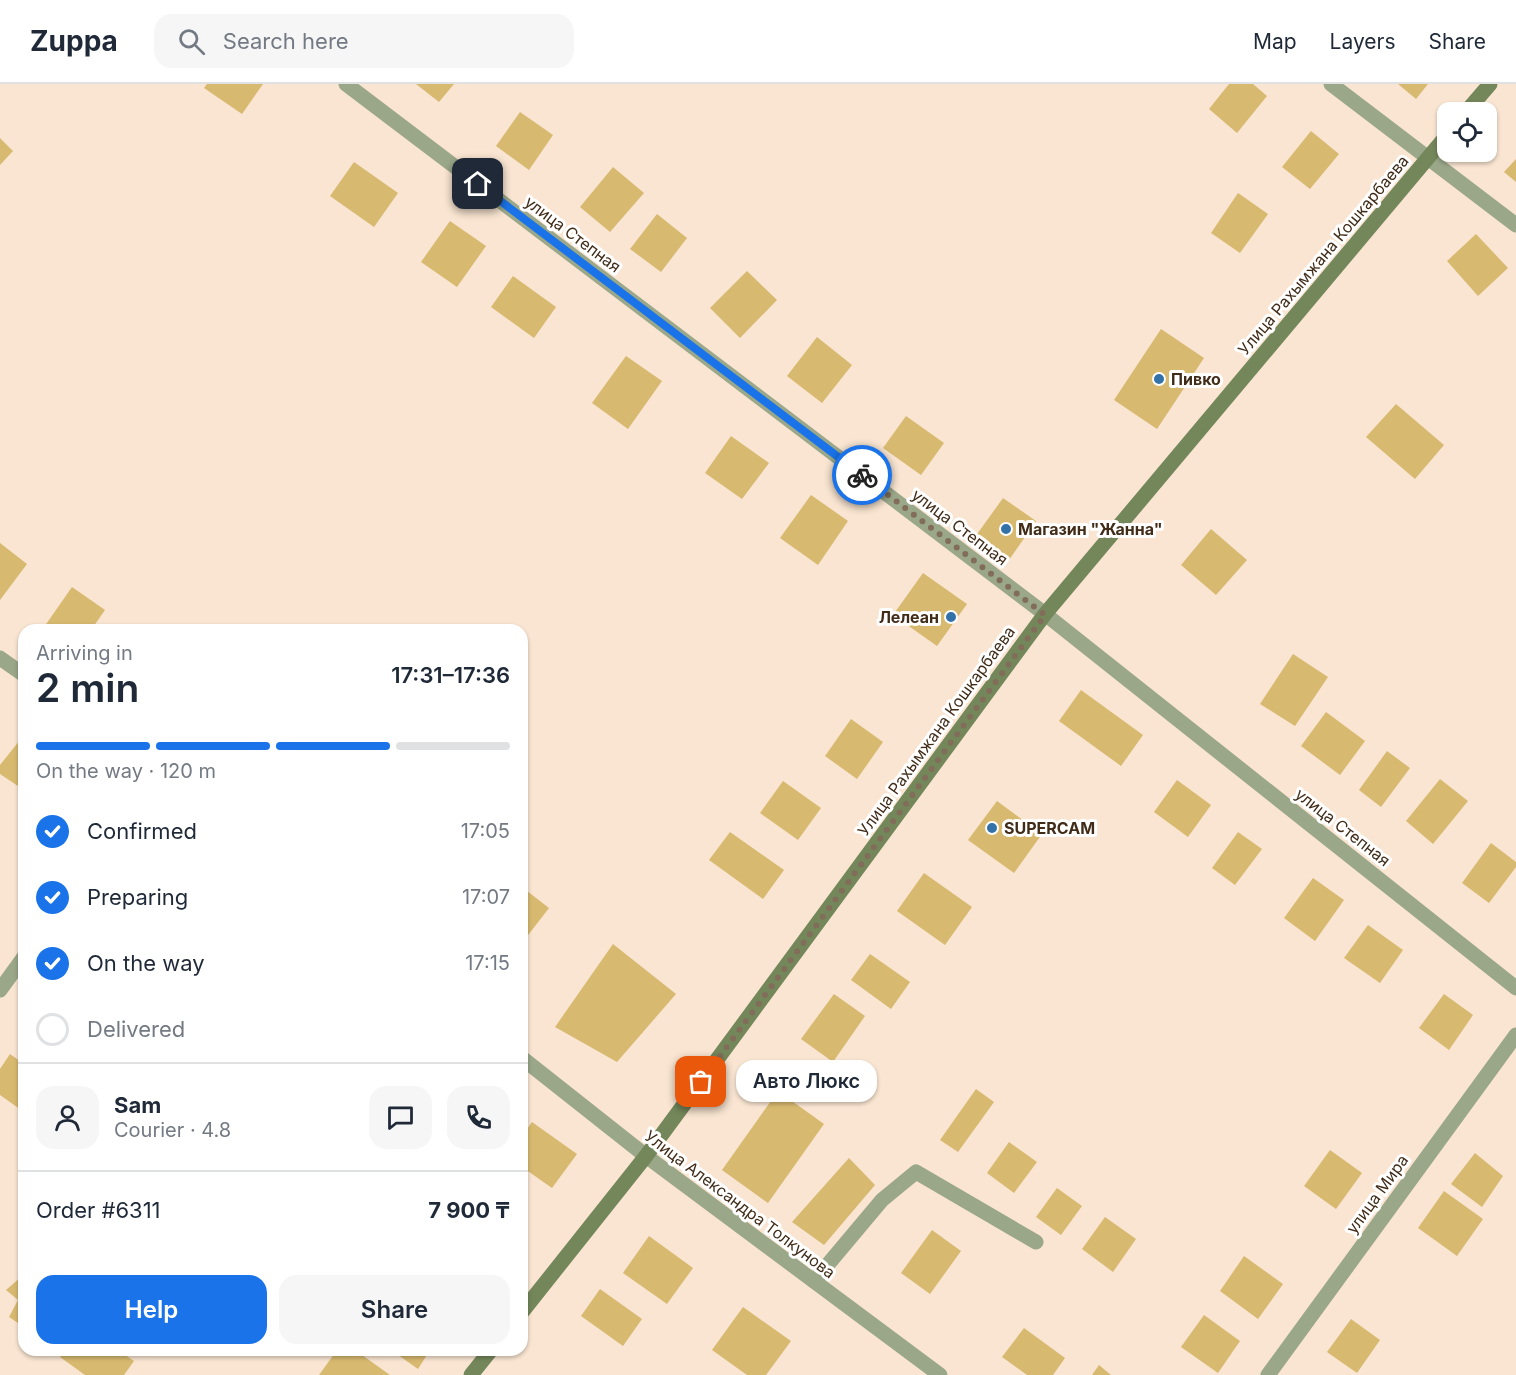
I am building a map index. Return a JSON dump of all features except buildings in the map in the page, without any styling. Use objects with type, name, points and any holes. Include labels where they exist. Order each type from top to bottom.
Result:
[{"type":"street","name":"улица Степная","points":[[346,84],[1045,615],[1516,988]]},
{"type":"street","points":[[1331,84],[1516,225]]},
{"type":"street","points":[[1475,102],[1490,84]]},
{"type":"street","name":"Улица Рахымжана Кошкарбаева","points":[[528,1304],[646,1156],[1045,615],[1437,147]]},
{"type":"street","points":[[0,658],[18,671]]},
{"type":"street","points":[[0,990],[18,965]]},
{"type":"street","name":"улица Мира","points":[[1268,1375],[1516,1035]]},
{"type":"street","name":"Улица Александра Толкунова","points":[[528,1063],[646,1156],[940,1375]]},
{"type":"street","points":[[814,1281],[882,1200],[916,1172],[1036,1242]]},
{"type":"street","points":[[471,1375],[486,1356]]},
{"type":"way so far","points":[[701,1082],[1045,615],[862,475]]},
{"type":"place","name":"Пивко","points":[[1159,379]]},
{"type":"place","name":"Магазин \"Жанна\"","points":[[1006,529]]},
{"type":"place","name":"Лелеан","points":[[951,617]]},
{"type":"place","name":"SUPERCAM","points":[[992,828]]},
{"type":"place","name":"Авто Люкс","points":[[701,1082]]},
{"type":"route","points":[[478,184],[862,475]]}]
